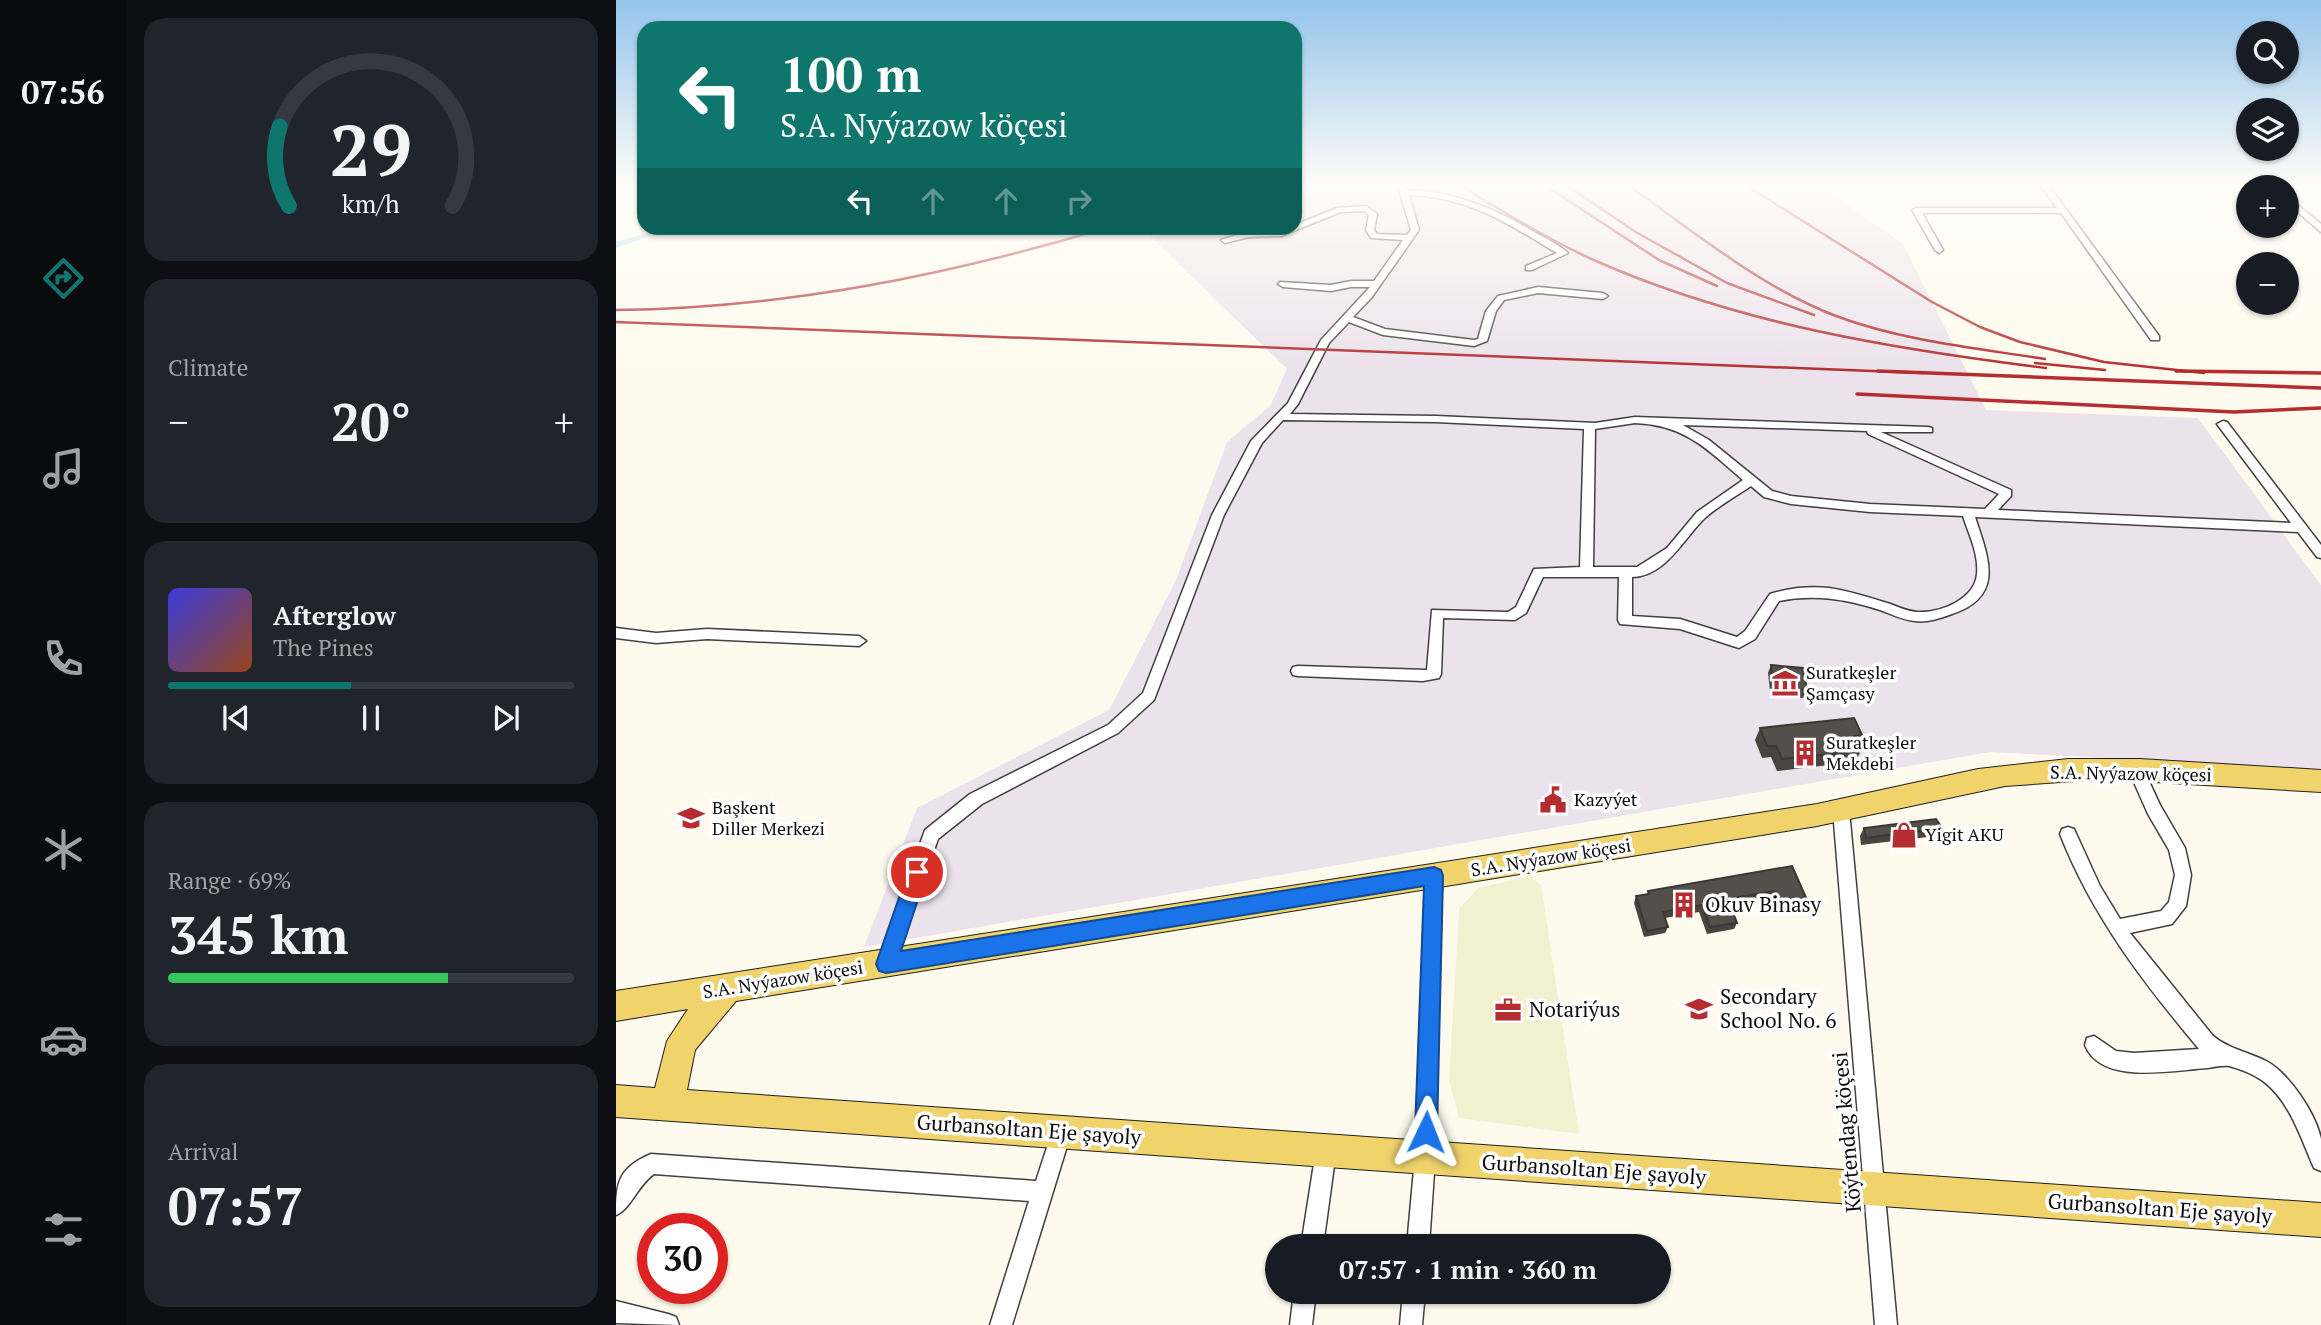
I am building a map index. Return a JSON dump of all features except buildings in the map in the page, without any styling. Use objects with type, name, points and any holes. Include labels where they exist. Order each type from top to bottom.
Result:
[{"type":"main road","name":"S.A. Nyýazow köçesi","points":[[616,1006],[1842,810],[1969,781],[2030,772],[2137,771],[2321,781]]},
{"type":"main road","points":[[670,1105],[675,1053],[694,1025],[729,988]]},
{"type":"main road","name":"Gurbansoltan Eje şayoly","points":[[616,1101],[2321,1220]]},
{"type":"street","points":[[886,964],[931,835],[976,799],[1113,729],[1149,696],[1218,515],[1257,441],[1293,404],[1325,342],[1377,284],[1404,248]]},
{"type":"street","points":[[1529,268],[1564,253],[1555,248]]},
{"type":"street","points":[[2090,248],[2155,338]]},
{"type":"street","points":[[1283,284],[1331,288],[1351,284],[1377,284]]},
{"type":"street","points":[[1346,318],[1383,332],[1474,343],[1482,341],[1491,311],[1500,298],[1538,290],[1603,296]]},
{"type":"street","points":[[1280,417],[1488,420],[1590,426],[1656,421],[1928,430]]},
{"type":"street","points":[[1656,421],[1679,427],[1705,442],[1768,494],[1791,500],[1968,513],[2302,528]]},
{"type":"street","points":[[2223,424],[2321,554]]},
{"type":"street","points":[[1586,572],[1590,426]]},
{"type":"street","points":[[1854,428],[1882,435],[1923,457],[2007,493],[1988,514]]},
{"type":"street","points":[[1298,671],[1423,676],[1434,674],[1437,613],[1510,617],[1521,610],[1539,572],[1640,572],[1671,551],[1701,515],[1751,480]]},
{"type":"street","points":[[1626,573],[1625,620],[1681,624],[1739,643],[1750,635],[1775,597],[1797,591],[1825,590],[1917,617],[1929,616],[1967,605],[1978,589],[1984,562],[1968,513]]},
{"type":"street","points":[[616,633],[656,638],[706,634],[859,641]]},
{"type":"street","points":[[2116,928],[2166,918],[2177,906],[2183,875],[2177,848],[2154,809],[2137,771]]},
{"type":"street","name":"Köýtendag köçesi","points":[[1842,810],[1886,1325]]},
{"type":"street","points":[[2068,834],[2079,864],[2116,928],[2206,1043],[2223,1057]]},
{"type":"street","points":[[1419,1234],[1425,1158],[1434,876]]},
{"type":"street","points":[[2094,1045],[2112,1060],[2134,1063],[2223,1057],[2257,1066],[2280,1084],[2292,1099],[2321,1161]]},
{"type":"street","points":[[1001,1325],[1061,1133]]},
{"type":"street","points":[[1314,1234],[1326,1151]]},
{"type":"street","points":[[616,1205],[635,1175],[651,1164],[1042,1192]]},
{"type":"street","points":[[1301,1325],[1304,1304]]},
{"type":"street","points":[[1411,1325],[1413,1304]]},
{"type":"street","points":[[616,1312],[668,1325]]},
{"type":"shaded area","points":[[1162,248],[1905,248],[1986,410],[2198,418],[2321,585],[2321,769],[1990,752],[864,947],[917,808],[1109,710],[1176,580],[1227,442],[1270,406],[1287,369]]},
{"type":"shaded area","points":[[1530,876],[1541,885],[1579,1134],[1459,1118],[1449,1080],[1459,909],[1478,888]]},
{"type":"railway","points":[[616,310],[679,308],[803,296],[925,275],[1035,248]]},
{"type":"railway","points":[[1569,248],[1650,283],[1761,318],[1874,342],[2046,368]]},
{"type":"railway","points":[[1640,248],[1659,260],[1717,286]]},
{"type":"railway","points":[[1664,248],[1727,283],[1814,315]]},
{"type":"railway","points":[[1715,248],[1781,290],[1861,325],[1913,338],[2045,359]]},
{"type":"railway","points":[[1846,248],[1932,302],[1980,327],[2020,342],[2104,362],[2187,371]]},
{"type":"railway","points":[[616,322],[1923,373]]},
{"type":"railway","points":[[2035,363],[2105,370]]},
{"type":"railway","points":[[1878,371],[2321,388]]},
{"type":"railway","points":[[2176,371],[2187,371]]},
{"type":"railway","points":[[2187,371],[2321,373]]},
{"type":"railway","points":[[2187,371],[2204,373]]},
{"type":"railway","points":[[1857,394],[2234,412],[2321,408]]},
{"type":"place","name":"Suratkeşler Şamçasy","points":[[1785,683]]},
{"type":"place","name":"Suratkeşler Mekdebi","points":[[1805,753]]},
{"type":"place","name":"Kazyýet","points":[[1553,800]]},
{"type":"place","name":"Başkent Diller Merkezi","points":[[691,818]]},
{"type":"place","name":"Yigit AKU","points":[[1904,835]]},
{"type":"place","name":"Okuv Binasy","points":[[1684,905]]},
{"type":"place","name":"Secondary School No. 6","points":[[1699,1009]]},
{"type":"place","name":"Notariýus","points":[[1508,1010]]},
{"type":"route","points":[[917,872],[886,964],[1434,876],[1426,1132]]}]
